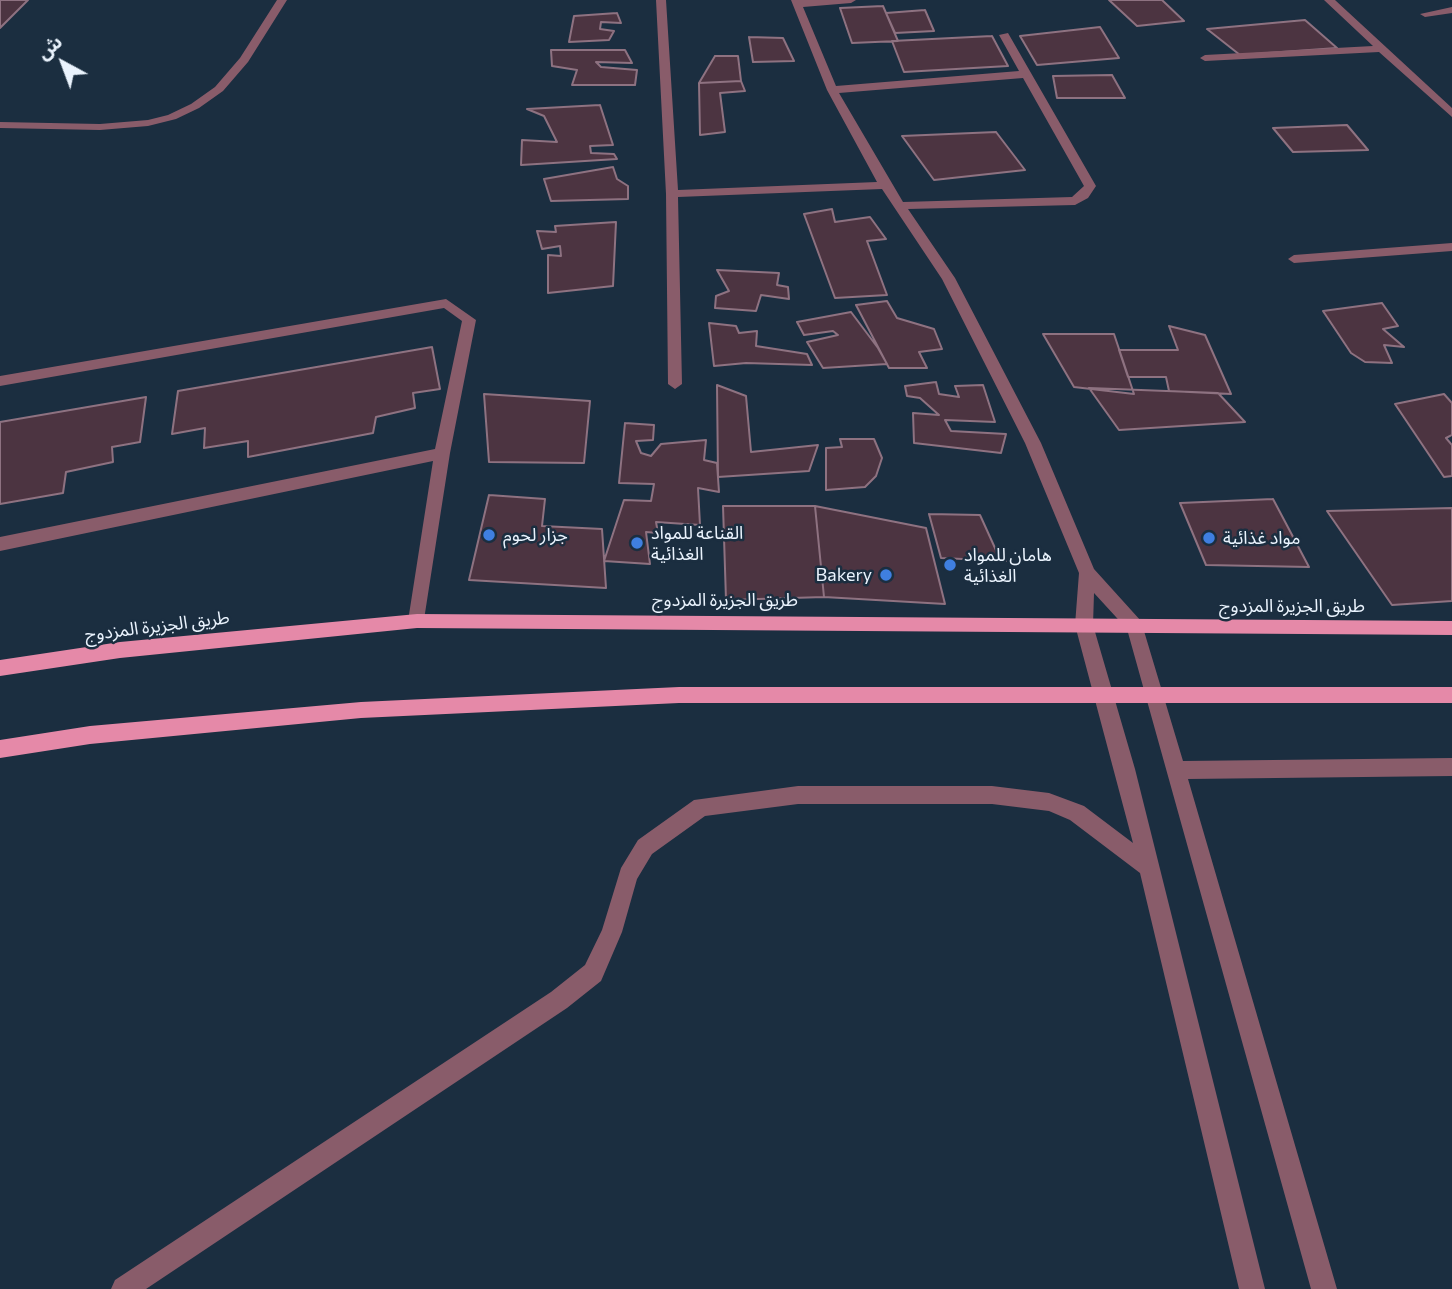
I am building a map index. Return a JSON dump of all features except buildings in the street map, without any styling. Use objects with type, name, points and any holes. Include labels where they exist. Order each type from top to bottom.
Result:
[{"type":"main road","name":"طريق الجزيرة المزدوج","points":[[0,668],[120,650],[418,621],[1452,628]]},
{"type":"main road","points":[[0,749],[90,735],[403,708],[679,695],[1452,695]]},
{"type":"street","points":[[0,125],[100,127],[148,123],[172,117],[195,106],[219,89],[244,60],[282,0]]},
{"type":"street","points":[[661,0],[672,194],[675,384]]},
{"type":"street","points":[[851,0],[797,2],[832,90],[886,185],[948,278],[1028,432],[1087,573],[1135,626],[1324,1289]]},
{"type":"street","points":[[1329,0],[1452,114]]},
{"type":"street","points":[[1424,14],[1452,10]]},
{"type":"street","points":[[899,206],[1075,201],[1084,195],[1090,186],[1004,35]]},
{"type":"street","points":[[1205,58],[1381,49]]},
{"type":"street","points":[[832,90],[1027,74]]},
{"type":"street","points":[[672,194],[886,185]]},
{"type":"street","points":[[1294,259],[1452,247]]},
{"type":"street","points":[[0,382],[446,303],[468,320],[442,453],[418,621]]},
{"type":"street","points":[[0,544],[442,453]]},
{"type":"street","points":[[1087,573],[1084,625],[1148,866],[1252,1289]]},
{"type":"street","points":[[1175,770],[1452,767]]},
{"type":"street","points":[[124,1289],[559,1000],[593,973],[612,932],[628,875],[645,847],[701,807],[798,795],[992,795],[1049,802],[1077,813],[1148,866]]},
{"type":"place","name":"جزار لحوم","points":[[489,535]]},
{"type":"place","name":"مواد غذائية","points":[[1209,538]]},
{"type":"place","name":"القناعة للمواد الغذائية","points":[[637,543]]},
{"type":"place","name":"هامان للمواد الغذائية","points":[[950,565]]},
{"type":"place","name":"Bakery","points":[[886,575]]}]
